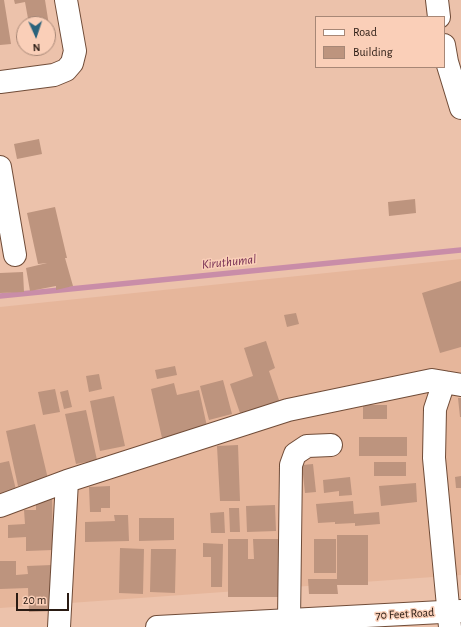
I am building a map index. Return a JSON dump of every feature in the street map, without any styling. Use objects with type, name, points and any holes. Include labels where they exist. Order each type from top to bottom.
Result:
[{"type":"street","points":[[0,82],[54,75],[66,70],[72,63],[74,51],[66,0]]},
{"type":"street","points":[[437,0],[439,16]]},
{"type":"street","points":[[445,51],[461,108]]},
{"type":"street","points":[[0,167],[15,255]]},
{"type":"street","points":[[0,506],[67,481],[288,410],[432,380],[452,384],[435,409],[434,458],[453,617]]},
{"type":"street","points":[[289,620],[291,466],[295,454],[307,446],[331,444]]},
{"type":"street","points":[[59,627],[67,481]]},
{"type":"street","name":"70 Feet Road","points":[[157,627],[289,620],[453,617]]},
{"type":"shaded area","points":[[461,259],[461,575],[0,608],[0,307]]},
{"type":"building","points":[[0,0],[4,0],[11,44],[0,45]]},
{"type":"building","points":[[14,0],[45,0],[48,16],[28,16],[25,2],[15,4]]},
{"type":"building","points":[[39,139],[42,154],[17,159],[14,144]]},
{"type":"building","points":[[415,199],[416,213],[389,216],[388,202]]},
{"type":"building","points":[[55,207],[67,258],[65,258],[73,286],[56,290],[56,286],[30,291],[26,268],[47,263],[38,264],[27,213]]},
{"type":"building","points":[[23,272],[24,292],[0,293],[0,273]]},
{"type":"building","points":[[461,281],[461,347],[440,353],[422,293]]},
{"type":"building","points":[[296,313],[299,324],[287,327],[284,315]]},
{"type":"building","points":[[266,341],[275,368],[269,371],[280,403],[241,416],[230,384],[253,376],[244,348]]},
{"type":"building","points":[[175,366],[177,375],[157,379],[155,370]]},
{"type":"building","points":[[99,374],[102,389],[89,392],[86,376]]},
{"type":"building","points":[[223,380],[232,414],[209,420],[200,386]]},
{"type":"building","points":[[174,383],[177,395],[199,390],[208,431],[186,433],[162,438],[151,389]]},
{"type":"building","points":[[55,389],[60,412],[43,415],[38,392]]},
{"type":"building","points":[[68,390],[72,407],[64,409],[60,392]]},
{"type":"building","points":[[114,396],[125,446],[100,451],[90,401]]},
{"type":"building","points":[[458,398],[461,398],[461,417],[460,417]]},
{"type":"building","points":[[363,405],[387,405],[387,419],[363,419]]},
{"type":"building","points":[[86,410],[97,460],[76,464],[65,414]]},
{"type":"building","points":[[35,424],[48,479],[18,486],[6,431]]},
{"type":"building","points":[[359,437],[407,437],[407,456],[359,456]]},
{"type":"building","points":[[238,445],[240,501],[220,501],[217,446]]},
{"type":"building","points":[[9,461],[17,494],[0,497],[0,463]]},
{"type":"building","points":[[374,462],[406,462],[406,476],[374,476]]},
{"type":"building","points":[[313,464],[316,492],[305,493],[302,465]]},
{"type":"building","points":[[461,476],[461,488],[456,488],[455,477]]},
{"type":"building","points":[[350,477],[352,495],[339,496],[339,491],[324,493],[323,480]]},
{"type":"building","points":[[416,483],[417,502],[381,506],[379,486]]},
{"type":"building","points":[[110,486],[110,508],[101,508],[101,512],[90,512],[89,487]]},
{"type":"building","points":[[52,492],[53,550],[26,551],[26,537],[8,538],[8,525],[25,524],[24,510],[36,510],[36,502]]},
{"type":"building","points":[[353,501],[354,514],[379,512],[380,524],[355,526],[355,523],[318,523],[316,504]]},
{"type":"building","points":[[275,505],[276,531],[247,532],[246,506]]},
{"type":"building","points":[[229,508],[239,508],[240,532],[230,532]]},
{"type":"building","points":[[224,512],[225,533],[211,533],[210,513]]},
{"type":"building","points":[[114,515],[128,515],[129,541],[85,542],[85,522],[115,521]]},
{"type":"building","points":[[139,518],[174,518],[174,540],[139,541]]},
{"type":"building","points":[[337,535],[368,535],[368,585],[337,585],[338,594],[309,594],[308,579],[337,579]]},
{"type":"building","points":[[228,539],[248,539],[248,559],[254,559],[253,539],[286,539],[286,597],[228,597]]},
{"type":"building","points":[[314,539],[336,539],[336,573],[314,573]]},
{"type":"building","points":[[203,543],[223,544],[222,587],[211,587],[211,557],[203,557]]},
{"type":"building","points":[[120,548],[144,549],[143,594],[119,593]]},
{"type":"building","points":[[151,549],[176,549],[175,593],[150,592]]},
{"type":"building","points":[[0,561],[16,561],[16,575],[28,574],[27,566],[52,565],[53,611],[29,612],[28,588],[0,589]]},
{"type":"waterway","name":"Kiruthumal","points":[[0,296],[461,250]]}]
